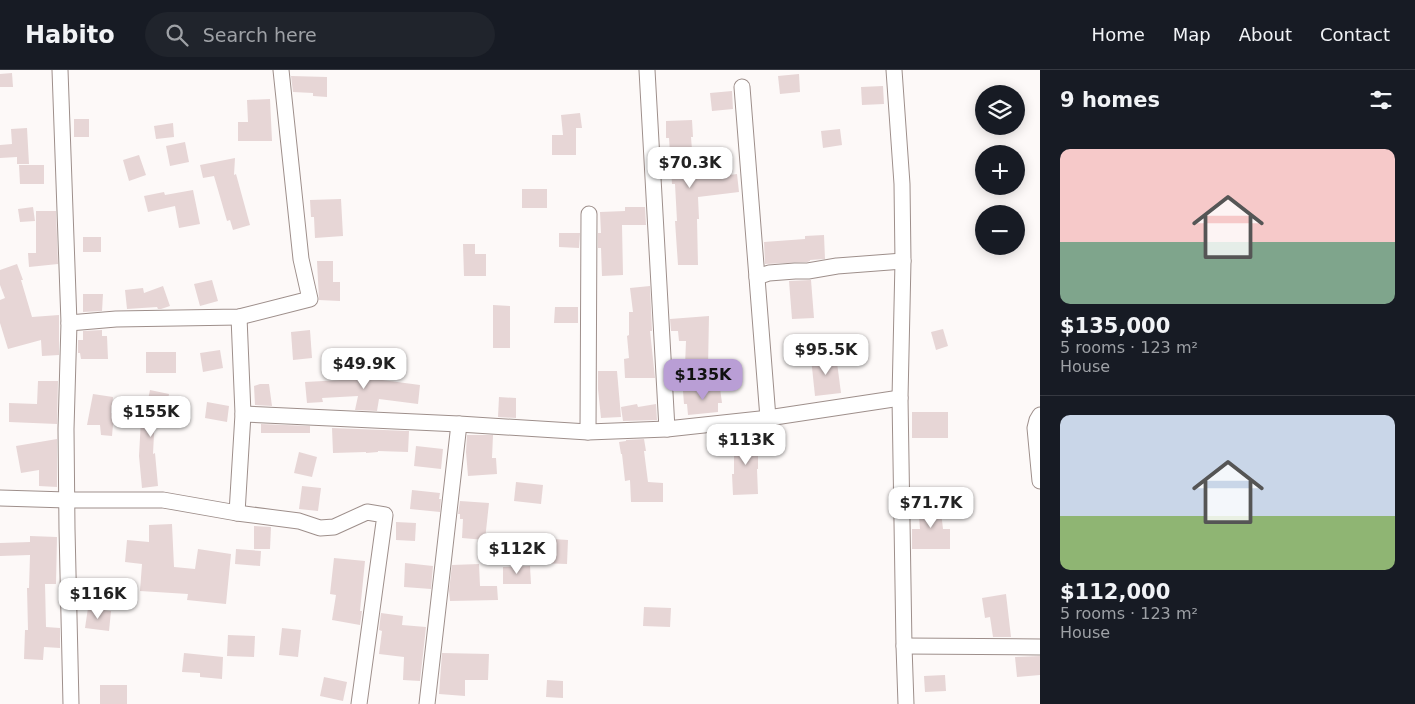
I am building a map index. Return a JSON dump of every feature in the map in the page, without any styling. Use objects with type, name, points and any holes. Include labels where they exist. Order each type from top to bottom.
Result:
[{"type":"street","points":[[60,70],[69,323],[66,429],[71,704]]},
{"type":"street","points":[[69,323],[116,319],[239,317],[310,299],[301,259],[281,70]]},
{"type":"street","points":[[647,70],[667,429]]},
{"type":"street","points":[[894,70],[902,184],[903,261],[900,398],[906,704]]},
{"type":"street","points":[[742,87],[768,418]]},
{"type":"street","points":[[588,214],[588,432]]},
{"type":"street","points":[[757,277],[796,270],[808,271],[837,266],[903,261]]},
{"type":"street","points":[[237,513],[243,414],[239,317]]},
{"type":"street","points":[[243,414],[588,432],[667,429],[768,418],[900,398]]},
{"type":"street","points":[[1040,416],[1035,428],[1040,481]]},
{"type":"street","points":[[427,704],[459,424]]},
{"type":"street","points":[[0,498],[163,500],[237,513],[300,521],[320,528],[334,527],[367,512],[385,516],[358,704]]},
{"type":"street","points":[[904,646],[1040,647]]},
{"type":"building","points":[[12,73],[13,87],[0,87],[0,74]]},
{"type":"building","points":[[799,74],[800,92],[780,94],[778,76]]},
{"type":"building","points":[[291,76],[327,77],[327,97],[313,96],[313,93],[293,92]]},
{"type":"building","points":[[883,86],[884,104],[862,105],[861,87]]},
{"type":"building","points":[[732,91],[733,109],[712,111],[710,93]]},
{"type":"building","points":[[270,99],[272,141],[238,141],[238,122],[248,122],[247,100]]},
{"type":"building","points":[[580,113],[582,128],[576,128],[576,155],[552,155],[552,135],[563,135],[561,115]]},
{"type":"building","points":[[74,119],[89,119],[89,137],[74,137]]},
{"type":"building","points":[[692,120],[693,137],[691,137],[694,175],[697,175],[697,179],[737,174],[739,192],[698,197],[698,265],[678,265],[675,184],[672,184],[669,138],[666,138],[666,121]]},
{"type":"building","points":[[173,123],[174,137],[156,139],[154,126]]},
{"type":"building","points":[[27,128],[29,164],[17,164],[17,157],[0,158],[0,145],[12,144],[11,129]]},
{"type":"building","points":[[840,129],[842,145],[823,148],[821,131]]},
{"type":"building","points":[[185,142],[189,162],[170,166],[166,146]]},
{"type":"building","points":[[139,155],[146,175],[129,181],[123,160]]},
{"type":"building","points":[[235,158],[234,175],[236,174],[250,225],[233,230],[230,220],[227,221],[214,176],[203,178],[200,165]]},
{"type":"building","points":[[19,165],[44,165],[44,184],[20,184]]},
{"type":"building","points":[[522,189],[547,189],[547,208],[522,208]]},
{"type":"building","points":[[193,190],[200,224],[179,228],[175,206],[148,212],[144,196],[164,192],[165,195]]},
{"type":"building","points":[[341,199],[343,236],[315,238],[314,217],[311,217],[310,200]]},
{"type":"building","points":[[33,207],[35,221],[20,222],[18,209]]},
{"type":"building","points":[[625,207],[645,207],[646,225],[622,225],[623,275],[602,276],[601,248],[598,248],[598,233],[601,233],[600,212],[625,211]]},
{"type":"building","points":[[36,211],[56,211],[58,264],[29,267],[28,253],[36,253]]},
{"type":"building","points":[[559,233],[580,233],[579,248],[559,247]]},
{"type":"building","points":[[824,235],[825,259],[765,264],[764,242],[805,239],[805,236]]},
{"type":"building","points":[[83,237],[101,237],[101,252],[83,252]]},
{"type":"building","points":[[463,244],[475,244],[475,254],[486,254],[486,276],[464,276]]},
{"type":"building","points":[[317,261],[333,261],[333,282],[340,282],[340,301],[319,300]]},
{"type":"building","points":[[17,264],[32,317],[59,315],[59,355],[42,356],[41,340],[8,349],[0,323],[0,300],[5,298],[0,285],[0,270]]},
{"type":"building","points":[[212,280],[218,301],[200,306],[194,284]]},
{"type":"building","points":[[811,280],[814,318],[792,319],[789,281]]},
{"type":"building","points":[[163,286],[170,306],[161,309],[157,307],[127,309],[125,290],[143,288],[144,293]]},
{"type":"building","points":[[650,286],[652,331],[650,331],[655,378],[625,378],[624,359],[629,358],[627,336],[629,335],[629,312],[633,312],[630,288]]},
{"type":"building","points":[[83,294],[103,294],[102,311],[83,312]]},
{"type":"building","points":[[493,305],[510,306],[510,348],[493,348]]},
{"type":"building","points":[[555,307],[578,307],[578,323],[554,323]]},
{"type":"building","points":[[709,316],[708,367],[685,366],[686,341],[679,341],[678,331],[671,331],[670,319]]},
{"type":"building","points":[[943,329],[948,346],[936,350],[931,332]]},
{"type":"building","points":[[102,330],[102,336],[107,336],[108,359],[81,359],[80,353],[78,353],[78,340],[83,340],[83,331]]},
{"type":"building","points":[[310,330],[312,358],[293,360],[291,332]]},
{"type":"building","points":[[220,350],[223,368],[203,372],[200,353]]},
{"type":"building","points":[[146,352],[176,352],[176,373],[146,373]]},
{"type":"building","points":[[836,355],[841,393],[815,396],[811,358]]},
{"type":"building","points":[[362,368],[384,371],[382,380],[420,385],[418,404],[379,399],[377,411],[355,410],[358,396],[322,398],[323,402],[307,403],[305,382],[360,379]]},
{"type":"building","points":[[598,371],[617,371],[621,417],[601,418]]},
{"type":"building","points":[[38,381],[58,381],[57,424],[9,422],[9,403],[37,404]]},
{"type":"building","points":[[269,384],[272,406],[255,405],[254,386]]},
{"type":"building","points":[[720,388],[722,403],[718,403],[718,412],[688,415],[687,404],[684,404],[683,391]]},
{"type":"building","points":[[150,390],[169,394],[165,416],[155,414],[153,454],[155,453],[158,486],[142,488],[139,456],[141,419],[144,419]]},
{"type":"building","points":[[93,394],[113,397],[111,413],[114,413],[112,436],[101,435],[100,425],[87,425]]},
{"type":"building","points":[[499,397],[516,398],[516,418],[498,417]]},
{"type":"building","points":[[207,402],[229,406],[227,422],[205,418]]},
{"type":"building","points":[[637,404],[638,407],[656,404],[657,420],[623,421],[621,407]]},
{"type":"building","points":[[912,412],[948,412],[948,438],[912,438]]},
{"type":"building","points":[[261,424],[310,426],[310,433],[261,433]]},
{"type":"building","points":[[332,428],[409,431],[408,452],[333,453]]},
{"type":"building","points":[[467,435],[493,435],[492,458],[496,458],[497,474],[468,476]]},
{"type":"building","points":[[734,437],[758,437],[758,494],[733,495]]},
{"type":"building","points":[[57,439],[57,487],[39,486],[39,470],[21,473],[16,446]]},
{"type":"building","points":[[644,439],[648,482],[663,483],[663,502],[631,502],[630,480],[625,481],[619,442]]},
{"type":"building","points":[[416,446],[443,449],[441,469],[414,466]]},
{"type":"building","points":[[299,452],[317,457],[312,477],[294,473]]},
{"type":"building","points":[[516,482],[543,485],[541,504],[514,501]]},
{"type":"building","points":[[302,486],[321,488],[318,511],[299,509]]},
{"type":"building","points":[[412,490],[440,493],[440,512],[410,509]]},
{"type":"building","points":[[460,501],[489,503],[485,540],[462,538],[463,519],[460,519],[460,514],[458,514]]},
{"type":"building","points":[[940,503],[943,529],[950,529],[950,549],[912,549],[912,529],[920,529],[918,505]]},
{"type":"building","points":[[396,522],[416,523],[415,541],[396,540]]},
{"type":"building","points":[[172,524],[174,567],[195,569],[198,549],[231,554],[226,604],[187,600],[188,594],[140,591],[142,564],[125,562],[127,540],[149,542],[149,525]]},
{"type":"building","points":[[254,526],[271,527],[270,549],[254,549]]},
{"type":"building","points":[[30,536],[57,537],[56,584],[45,584],[46,627],[60,628],[60,648],[44,647],[43,660],[24,659],[25,630],[28,630],[27,588],[29,588],[30,555],[0,556],[0,543],[30,542]]},
{"type":"building","points":[[539,538],[568,540],[567,564],[538,563]]},
{"type":"building","points":[[236,549],[261,551],[260,566],[235,564]]},
{"type":"building","points":[[334,558],[365,561],[360,625],[332,620],[336,595],[330,594]]},
{"type":"building","points":[[405,563],[433,566],[431,589],[404,587]]},
{"type":"building","points":[[479,564],[480,586],[497,586],[498,600],[450,601],[449,591],[452,565]]},
{"type":"building","points":[[530,566],[531,584],[503,584],[503,567]]},
{"type":"building","points":[[1006,594],[1011,637],[993,637],[990,617],[985,618],[982,598]]},
{"type":"building","points":[[644,607],[671,608],[670,627],[643,626]]},
{"type":"building","points":[[88,608],[111,611],[109,631],[85,628]]},
{"type":"building","points":[[381,613],[403,616],[402,625],[426,627],[420,681],[403,680],[404,657],[379,654],[382,631],[379,630]]},
{"type":"building","points":[[282,628],[301,630],[298,657],[279,655]]},
{"type":"building","points":[[228,635],[255,636],[254,657],[227,656]]},
{"type":"building","points":[[184,653],[223,657],[222,679],[200,677],[200,673],[182,672]]},
{"type":"building","points":[[442,653],[489,654],[488,680],[465,680],[465,696],[439,694]]},
{"type":"building","points":[[1040,656],[1040,675],[1017,677],[1015,657]]},
{"type":"building","points":[[945,675],[946,691],[925,692],[924,676]]},
{"type":"building","points":[[324,677],[347,682],[343,701],[320,696]]},
{"type":"building","points":[[547,680],[563,681],[563,698],[546,697]]},
{"type":"building","points":[[100,685],[127,685],[127,704],[100,704]]}]
